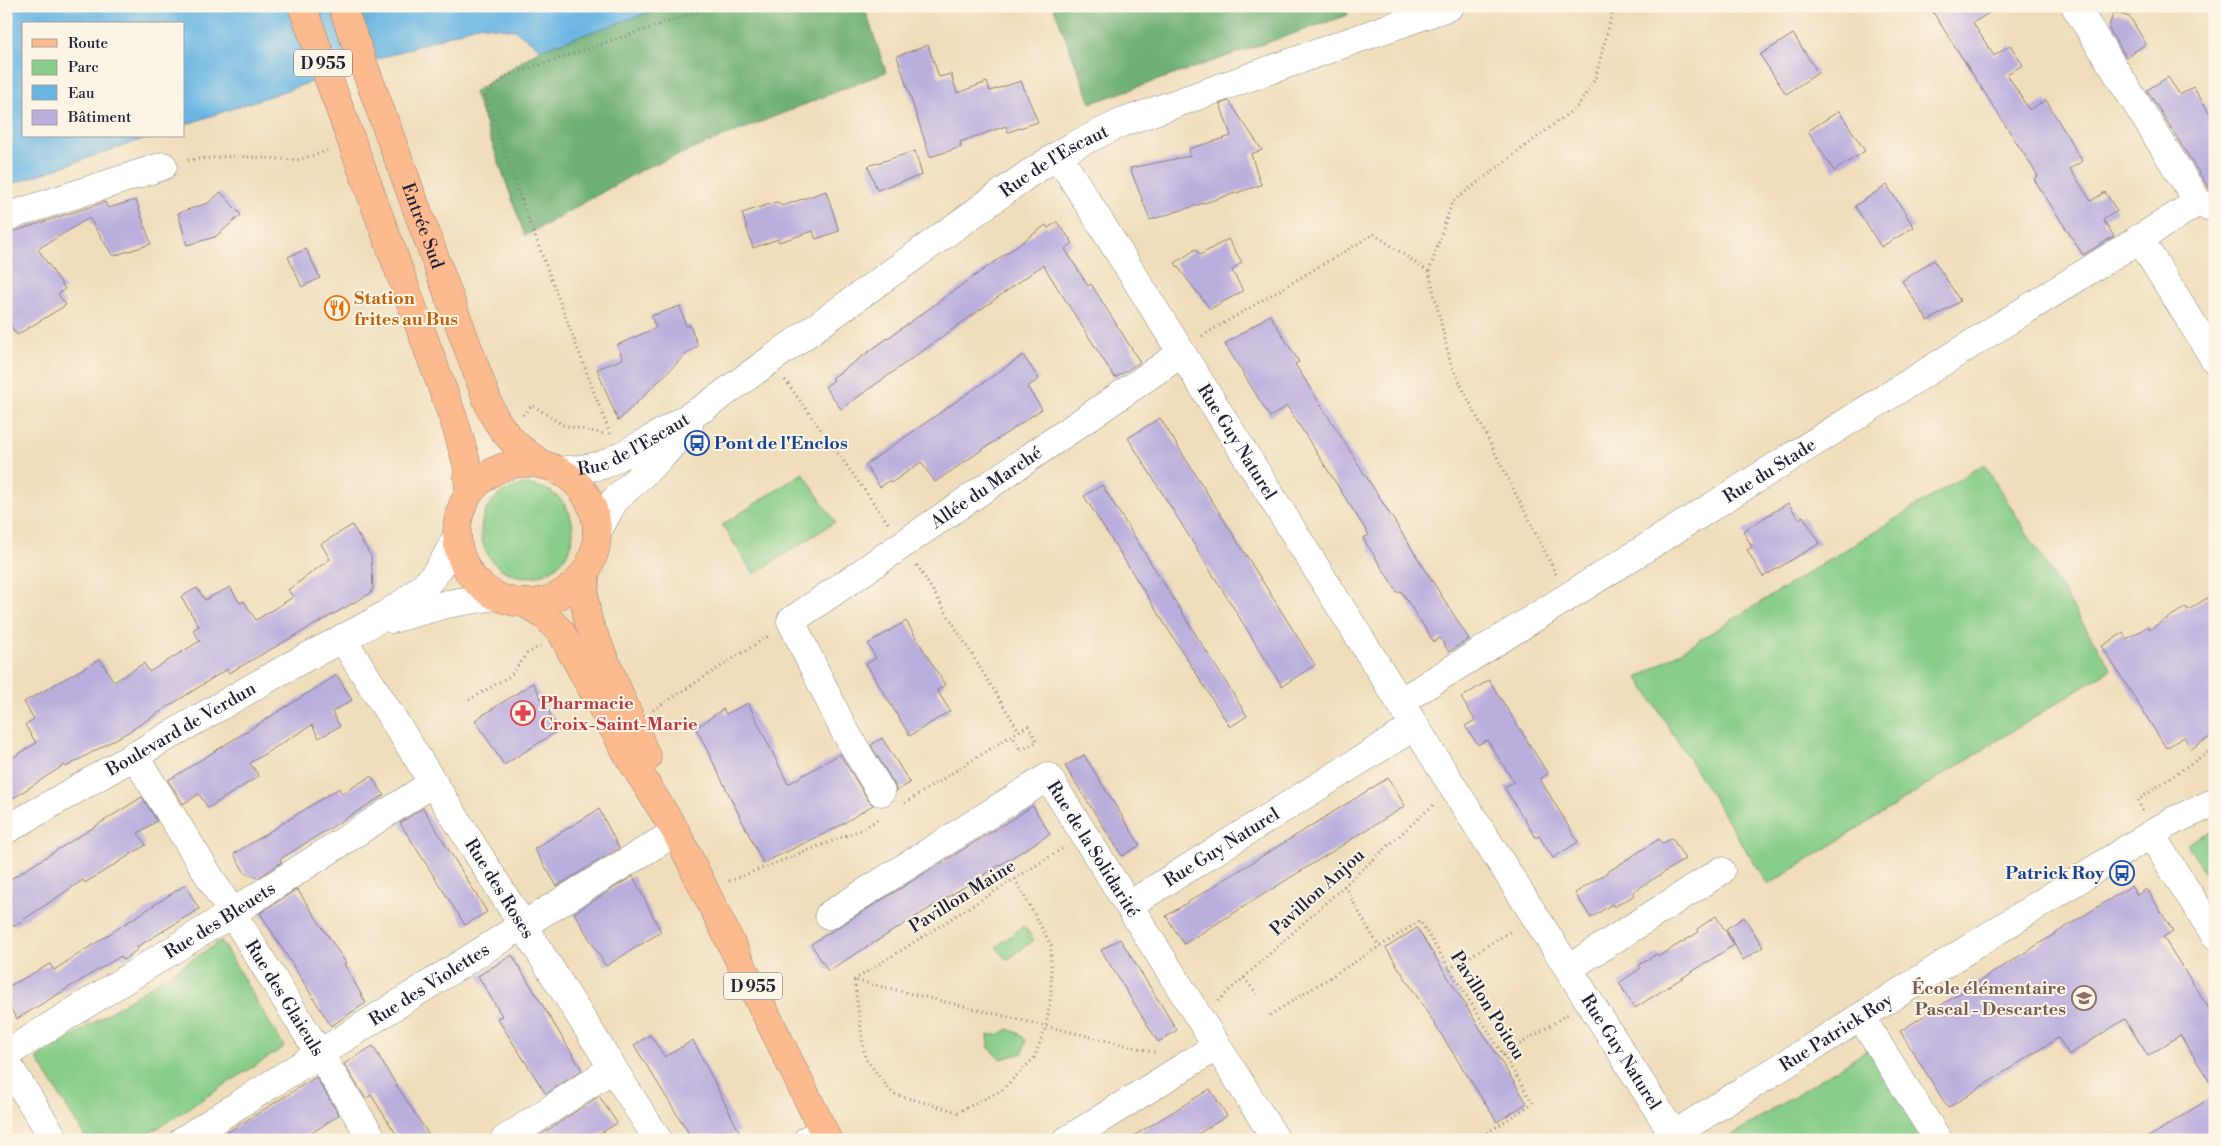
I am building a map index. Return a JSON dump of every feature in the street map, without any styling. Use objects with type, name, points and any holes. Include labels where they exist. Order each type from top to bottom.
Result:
[{"type":"main road","name":"D 955","points":[[302,6],[455,423],[467,464],[469,493]]},
{"type":"main road","name":"Entrée Sud","points":[[342,6],[492,413],[502,431],[510,440],[550,468]]},
{"type":"main road","points":[[522,463],[550,468],[574,481],[586,495],[594,513],[597,532],[596,548],[586,571],[573,586],[555,597],[525,603],[496,596],[479,584],[465,567],[461,557],[457,536],[459,518],[469,493],[484,478],[502,468],[522,463]]},
{"type":"main road","name":"D 955","points":[[586,571],[584,597],[588,620],[633,723],[676,832],[820,1136]]},
{"type":"main road","name":"D 955","points":[[525,603],[545,616],[561,632],[629,757],[676,832]]},
{"type":"street","name":"Rue de l'Escaut","points":[[550,468],[580,469],[603,465],[643,444],[705,407],[1027,175],[1089,137],[1121,123],[1450,6]]},
{"type":"street","points":[[2075,6],[2206,204]]},
{"type":"street","name":"Rue Guy Naturel","points":[[1058,155],[1589,1001],[1669,1137]]},
{"type":"street","points":[[6,217],[163,166]]},
{"type":"street","name":"Rue du Stade","points":[[1400,702],[2139,238],[2206,204]]},
{"type":"street","points":[[2139,238],[2215,360]]},
{"type":"street","name":"Allée du Marché","points":[[791,621],[1182,353]]},
{"type":"street","name":"Rue de l'Escaut","points":[[597,532],[614,501],[662,456],[705,407]]},
{"type":"street","name":"Boulevard de Verdun","points":[[6,830],[410,598],[425,586],[442,564],[457,536]]},
{"type":"street","name":"Boulevard de Verdun","points":[[350,634],[426,609],[496,596]]},
{"type":"street","points":[[791,621],[843,728],[881,792]]},
{"type":"street","name":"Rue des Roses","points":[[350,634],[433,783],[658,1140]]},
{"type":"street","name":"Rue Guy Naturel","points":[[1129,905],[1415,726]]},
{"type":"street","name":"Rue des Glaieuls","points":[[134,756],[374,1140]]},
{"type":"street","name":"Rue de la Solidarité","points":[[829,915],[1048,778],[1276,1140]]},
{"type":"street","name":"Rue des Bleuets","points":[[6,1054],[232,913],[433,783]]},
{"type":"street","name":"Rue Patrick Roy","points":[[1669,1137],[2151,835],[2180,818],[2215,802]]},
{"type":"street","name":"Rue des Violettes","points":[[183,1140],[523,925],[676,832]]},
{"type":"street","points":[[2151,835],[2215,935]]},
{"type":"street","points":[[1568,968],[1720,871]]},
{"type":"street","points":[[1861,1018],[1938,1140]]},
{"type":"street","points":[[1067,1140],[1217,1046]]},
{"type":"street","points":[[6,1062],[55,1140]]},
{"type":"street","points":[[504,1140],[613,1068]]},
{"type":"path","points":[[532,405],[563,425],[610,435],[525,210],[485,95],[507,76],[715,6]]},
{"type":"path","points":[[1568,597],[1451,365],[1429,272],[1452,202],[1578,106],[1595,79],[1614,6]]},
{"type":"path","points":[[163,166],[214,157],[250,156],[296,160],[328,150]]},
{"type":"path","points":[[1182,353],[1208,331],[1374,234],[1429,272]]},
{"type":"path","points":[[633,723],[791,621]]},
{"type":"path","points":[[469,700],[510,676],[526,654],[542,644]]},
{"type":"path","points":[[1012,718],[1019,731]]},
{"type":"path","points":[[1012,735],[1022,751],[1030,748],[1037,741],[1030,730]]},
{"type":"path","points":[[2151,835],[2138,800],[2215,747]]},
{"type":"path","name":"Pavillon Anjou","points":[[1199,1018],[1453,787]]},
{"type":"path","name":"Pavillon Maine","points":[[854,980],[1084,836]]},
{"type":"path","points":[[1015,879],[1051,945],[1051,994],[1046,1027],[1034,1058],[1002,1090],[958,1112],[893,1094],[865,1058],[854,980],[1046,1027],[1160,1053]]},
{"type":"path","points":[[1270,1015],[1379,946],[1344,886]]},
{"type":"path","points":[[1449,969],[1535,916]]},
{"type":"path","name":"Pavillon Poitou","points":[[1379,946],[1420,921],[1534,1104],[1476,1140]]},
{"type":"path","points":[[1244,978],[1257,994]]},
{"type":"path","points":[[1503,1055],[1589,1001]]},
{"type":"green space","points":[[668,6],[864,6],[886,72],[643,169],[525,236],[474,92],[541,49]]},
{"type":"green space","points":[[1053,6],[1345,6],[1348,15],[1091,103]]},
{"type":"green space","points":[[1984,464],[2111,669],[1768,885],[1638,678]]},
{"type":"green space","points":[[803,473],[835,522],[754,574],[722,525]]},
{"type":"green space","points":[[527,485],[545,488],[560,498],[570,513],[573,531],[570,549],[560,564],[545,574],[527,577],[509,574],[494,564],[484,549],[481,531],[484,513],[494,498],[509,488]]},
{"type":"green space","points":[[2215,828],[2215,888],[2187,844]]},
{"type":"green space","points":[[1024,926],[1034,940],[1007,960],[996,947]]},
{"type":"green space","points":[[221,941],[284,1047],[139,1140],[87,1140],[37,1059]]},
{"type":"green space","points":[[1008,1029],[1018,1033],[1026,1040],[1023,1053],[1001,1059],[989,1048],[988,1035],[999,1035]]},
{"type":"green space","points":[[1871,1048],[1926,1140],[1724,1140]]},
{"type":"water","points":[[6,6],[668,6],[541,49],[515,30],[479,25],[185,125],[185,22],[22,22],[22,138],[146,138],[6,186]]},
{"type":"building","points":[[1929,6],[2000,6],[1973,23],[1994,56],[2010,45],[2023,65],[2007,74],[2029,110],[2046,100],[2082,161],[2070,169],[2091,201],[2105,192],[2117,211],[2103,220],[2114,236],[2083,255],[2034,179],[2038,176]]},
{"type":"building","points":[[2113,12],[2130,17],[2146,44],[2126,57],[2109,29]]},
{"type":"building","points":[[1793,34],[1818,73],[1786,94],[1760,55]]},
{"type":"building","points":[[928,45],[939,77],[951,74],[957,93],[987,82],[990,91],[1021,81],[1038,122],[1008,132],[1006,126],[960,142],[961,147],[930,157],[897,56]]},
{"type":"building","points":[[2168,77],[2180,95],[2193,87],[2215,121],[2215,191],[2210,190],[2147,90]]},
{"type":"building","points":[[1229,101],[1262,150],[1251,154],[1261,185],[1150,220],[1130,168],[1190,156],[1189,149],[1231,136],[1220,104]]},
{"type":"building","points":[[1839,111],[1865,151],[1834,171],[1808,131]]},
{"type":"building","points":[[915,151],[922,175],[877,190],[868,166]]},
{"type":"building","points":[[1887,185],[1914,227],[1881,247],[1855,206]]},
{"type":"building","points":[[826,191],[839,231],[816,239],[813,231],[779,242],[778,239],[753,248],[742,213],[776,202],[782,206]]},
{"type":"building","points":[[221,192],[241,215],[215,237],[187,245],[178,213],[208,203]]},
{"type":"building","points":[[136,200],[151,244],[113,256],[89,218],[38,249],[65,289],[58,294],[66,305],[17,335],[6,319],[6,234],[105,202],[108,208]]},
{"type":"building","points":[[1057,222],[1073,243],[1065,249],[1088,286],[1091,284],[1140,362],[1115,378],[1043,265],[841,409],[825,387],[834,380],[832,378],[1046,225],[1048,228]]},
{"type":"building","points":[[1228,239],[1242,262],[1232,270],[1243,291],[1210,309],[1175,263],[1196,249],[1200,255]]},
{"type":"building","points":[[306,249],[320,278],[302,287],[288,257]]},
{"type":"building","points":[[1934,260],[1960,301],[1928,321],[1902,281]]},
{"type":"building","points":[[680,306],[686,326],[690,325],[698,346],[686,354],[618,421],[597,369],[623,359],[617,345],[656,328],[651,316]]},
{"type":"building","points":[[1270,315],[1299,362],[1295,364],[1469,639],[1449,652],[1440,638],[1434,642],[1401,591],[1398,593],[1363,538],[1369,535],[1287,406],[1270,417],[1225,344]]},
{"type":"building","points":[[1023,355],[1039,379],[1027,387],[1042,409],[935,482],[921,462],[891,483],[889,481],[880,487],[865,465]]},
{"type":"building","points":[[1160,418],[1315,665],[1282,686],[1128,438]]},
{"type":"building","points":[[1102,485],[1247,716],[1230,727],[1084,496]]},
{"type":"building","points":[[1788,503],[1799,519],[1803,516],[1820,543],[1763,577],[1747,550],[1752,547],[1743,531]]},
{"type":"building","points":[[352,525],[371,556],[373,588],[371,593],[229,673],[227,669],[130,731],[66,767],[64,765],[6,803],[6,762],[36,743],[25,725],[34,719],[24,702],[100,659],[114,682],[144,663],[149,672],[200,641],[193,630],[199,626],[181,597],[197,588],[205,600],[230,587],[240,603],[244,601],[256,620],[293,597],[288,590],[330,559],[321,544]]},
{"type":"building","points":[[2215,593],[2215,734],[2191,749],[2184,737],[2166,748],[2102,646],[2123,633],[2127,639],[2148,626],[2150,629],[2186,607],[2188,610]]},
{"type":"building","points":[[906,621],[945,685],[937,690],[950,711],[910,736],[866,664],[876,658],[868,644]]},
{"type":"building","points":[[337,675],[352,700],[332,712],[340,726],[319,738],[312,725],[250,763],[259,776],[208,808],[199,794],[183,804],[168,780]]},
{"type":"building","points":[[1489,680],[1548,774],[1540,779],[1578,842],[1553,858],[1539,836],[1536,838],[1504,787],[1514,782],[1487,740],[1478,745],[1465,726],[1475,720],[1461,698]]},
{"type":"building","points":[[533,683],[559,730],[504,765],[475,720]]},
{"type":"building","points":[[748,703],[788,784],[840,754],[873,805],[836,828],[763,863],[696,728],[723,709],[726,714]]},
{"type":"building","points":[[882,738],[910,783],[896,791],[894,784],[871,745]]},
{"type":"building","points":[[1084,755],[1140,845],[1122,856],[1065,766]]},
{"type":"building","points":[[371,776],[384,795],[280,859],[282,862],[258,878],[245,873],[234,854],[339,788],[342,794]]},
{"type":"building","points":[[1388,778],[1405,806],[1184,944],[1166,916]]},
{"type":"building","points":[[142,797],[157,821],[138,833],[146,845],[85,883],[83,880],[14,926],[6,914],[6,882]]},
{"type":"building","points":[[1033,806],[1050,834],[828,971],[811,944]]},
{"type":"building","points":[[423,808],[487,912],[465,925],[400,823]]},
{"type":"building","points":[[599,809],[619,848],[557,886],[534,849]]},
{"type":"building","points":[[1672,838],[1685,859],[1633,892],[1635,895],[1614,907],[1612,904],[1591,918],[1575,893],[1659,839],[1662,844]]},
{"type":"building","points":[[633,876],[661,932],[606,966],[574,913]]},
{"type":"building","points":[[185,885],[199,909],[137,947],[138,949],[124,960],[121,956],[17,1019],[6,1001],[6,988],[50,964],[54,970]]},
{"type":"building","points":[[2131,886],[2137,895],[2147,889],[2173,931],[2163,937],[2215,1018],[2215,1090],[2180,1035],[2148,1056],[2125,1019],[2069,1055],[2058,1038],[1948,1108],[1900,1031]]},
{"type":"building","points":[[297,889],[346,963],[344,964],[366,1003],[331,1026],[260,913]]},
{"type":"building","points":[[1716,916],[1734,945],[1635,1008],[1619,983],[1641,968],[1639,965],[1657,954],[1659,956],[1699,932],[1697,929]]},
{"type":"building","points":[[1744,917],[1763,947],[1743,960],[1726,929]]},
{"type":"building","points":[[1417,928],[1527,1103],[1497,1122],[1386,948]]},
{"type":"building","points":[[1120,939],[1177,1030],[1158,1042],[1101,950]]},
{"type":"building","points":[[512,955],[582,1070],[546,1094],[497,1018],[502,1016],[478,976]]},
{"type":"building","points":[[650,1035],[665,1057],[693,1040],[739,1131],[725,1140],[693,1140],[634,1045]]},
{"type":"building","points":[[373,1046],[432,1140],[400,1140],[371,1095],[366,1099],[344,1064]]},
{"type":"building","points":[[316,1077],[339,1115],[321,1127],[299,1140],[215,1140]]},
{"type":"building","points":[[1210,1089],[1227,1116],[1188,1140],[1127,1140]]},
{"type":"building","points":[[2215,1095],[2215,1140],[2144,1140]]},
{"type":"building","points":[[599,1096],[617,1123],[590,1140],[533,1140]]},
{"type":"place","name":"Station frites au Bus","points":[[337,308]]},
{"type":"place","name":"Pont de l'Enclos","points":[[697,443]]},
{"type":"place","name":"Pharmacie Croix-Saint-Marie","points":[[523,713]]},
{"type":"place","name":"Patrick Roy","points":[[2122,873]]},
{"type":"place","name":"École élémentaire Pascal - Descartes","points":[[2084,998]]}]
